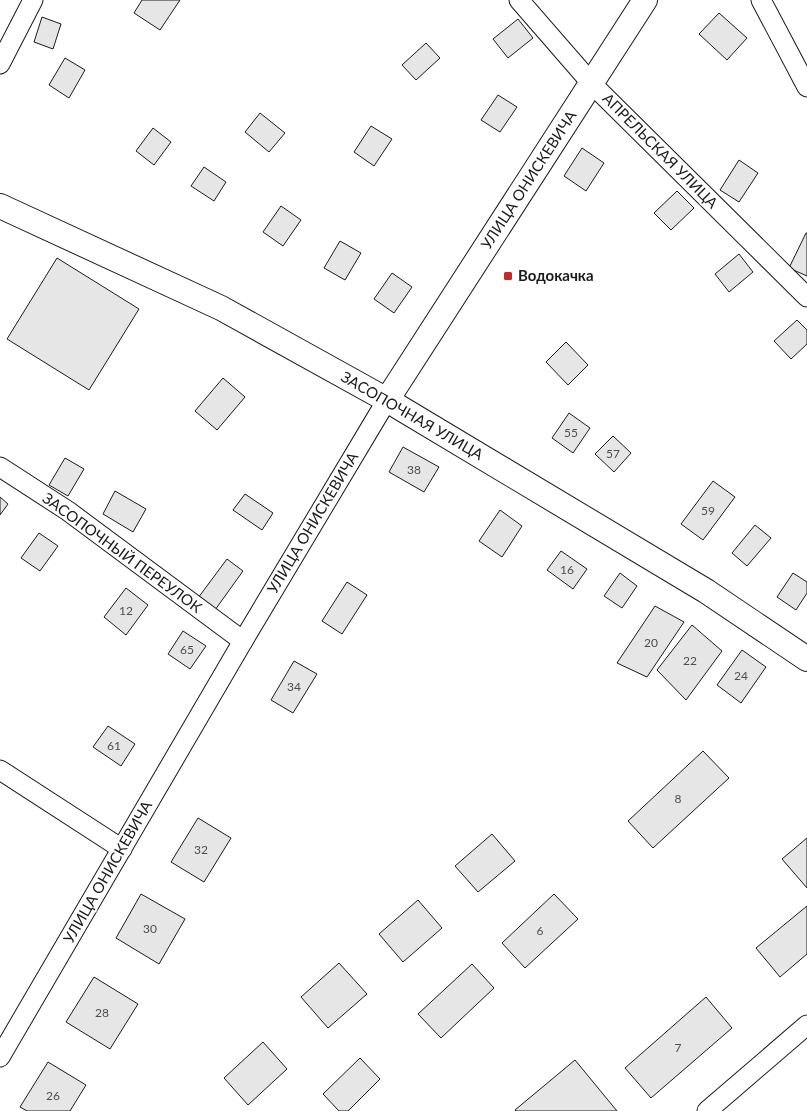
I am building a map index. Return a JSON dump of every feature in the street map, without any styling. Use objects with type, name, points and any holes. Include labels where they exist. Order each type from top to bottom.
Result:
[{"type":"street","points":[[0,64],[34,0]]},
{"type":"street","name":"АПРЕЛЬСКАЯ УЛИЦА","points":[[519,0],[592,84],[807,297]]},
{"type":"street","name":"УЛИЦА ОНИСКЕВИЧА","points":[[0,1057],[243,641],[387,400],[645,0]]},
{"type":"street","points":[[760,0],[807,88]]},
{"type":"street","name":"ЗАСОПОЧНАЯ УЛИЦА","points":[[0,206],[222,308],[387,400],[706,591],[807,659]]},
{"type":"street","name":"ЗАСОПОЧНЫЙ ПЕРЕУЛОК","points":[[0,466],[68,511],[243,641]]},
{"type":"street","points":[[0,770],[122,849]]},
{"type":"street","points":[[707,1111],[807,1025]]},
{"type":"building","points":[[142,0],[180,0],[160,30],[134,13]]},
{"type":"building","points":[[719,13],[747,38],[727,60],[699,34]]},
{"type":"building","points":[[42,17],[61,24],[53,49],[34,42]]},
{"type":"building","points":[[518,19],[533,38],[508,58],[493,39]]},
{"type":"building","points":[[426,43],[440,58],[416,80],[402,65]]},
{"type":"building","points":[[65,58],[85,70],[69,98],[49,85]]},
{"type":"building","points":[[498,95],[517,107],[500,132],[481,120]]},
{"type":"building","points":[[260,113],[285,133],[269,152],[245,132]]},
{"type":"building","points":[[371,126],[392,139],[374,166],[354,152]]},
{"type":"building","points":[[153,128],[171,142],[154,165],[136,151]]},
{"type":"building","points":[[582,148],[604,163],[586,191],[564,176]]},
{"type":"building","points":[[739,160],[758,173],[739,202],[720,190]]},
{"type":"building","points":[[204,167],[226,182],[214,201],[191,186]]},
{"type":"building","points":[[677,191],[694,208],[671,230],[654,213]]},
{"type":"building","points":[[281,206],[301,220],[283,246],[263,232]]},
{"type":"building","points":[[807,233],[807,276],[789,268]]},
{"type":"building","points":[[340,241],[361,253],[345,280],[324,268]]},
{"type":"building","points":[[739,254],[753,272],[729,292],[715,274]]},
{"type":"building","points":[[57,258],[139,309],[89,390],[7,339]]},
{"type":"building","points":[[392,273],[412,287],[394,313],[374,299]]},
{"type":"building","points":[[797,320],[807,330],[807,344],[791,359],[774,341]]},
{"type":"building","points":[[566,342],[588,365],[568,385],[546,362]]},
{"type":"building","points":[[223,378],[245,397],[217,430],[195,411]]},
{"type":"building","points":[[569,413],[590,428],[573,453],[552,438]]},
{"type":"building","points":[[613,436],[631,453],[614,472],[595,454]]},
{"type":"building","points":[[403,447],[439,467],[424,492],[389,472]]},
{"type":"building","points":[[65,458],[84,469],[68,496],[49,485]]},
{"type":"building","points":[[713,481],[735,497],[703,540],[681,524]]},
{"type":"building","points":[[115,491],[146,509],[133,532],[103,514]]},
{"type":"building","points":[[245,494],[273,513],[262,530],[233,510]]},
{"type":"building","points":[[0,497],[8,504],[0,515]]},
{"type":"building","points":[[500,510],[522,526],[502,557],[479,541]]},
{"type":"building","points":[[755,525],[771,538],[747,566],[732,553]]},
{"type":"building","points":[[39,533],[58,546],[40,571],[21,558]]},
{"type":"building","points":[[561,551],[587,569],[573,589],[547,570]]},
{"type":"building","points":[[227,559],[243,571],[215,610],[198,598]]},
{"type":"building","points":[[620,573],[637,586],[622,608],[604,596]]},
{"type":"building","points":[[793,573],[807,582],[807,593],[796,610],[777,597]]},
{"type":"building","points":[[347,582],[367,595],[342,634],[322,621]]},
{"type":"building","points":[[126,588],[148,605],[126,635],[104,617]]},
{"type":"building","points":[[655,606],[684,622],[647,677],[617,663]]},
{"type":"building","points":[[692,625],[722,651],[686,700],[657,670]]},
{"type":"building","points":[[183,631],[206,646],[190,669],[168,654]]},
{"type":"building","points":[[742,650],[766,667],[741,703],[717,685]]},
{"type":"building","points":[[294,661],[317,674],[293,713],[271,700]]},
{"type":"building","points":[[108,726],[135,744],[121,766],[93,747]]},
{"type":"building","points":[[703,751],[729,778],[653,848],[628,821]]},
{"type":"building","points":[[198,818],[231,838],[204,882],[171,862]]},
{"type":"building","points":[[492,834],[515,861],[478,892],[455,866]]},
{"type":"building","points":[[807,838],[807,888],[782,859]]},
{"type":"building","points":[[141,894],[185,919],[159,964],[116,938]]},
{"type":"building","points":[[554,894],[578,919],[525,968],[502,943]]},
{"type":"building","points":[[418,900],[442,928],[403,962],[379,934]]},
{"type":"building","points":[[807,906],[807,954],[780,977],[756,948]]},
{"type":"building","points":[[339,963],[367,994],[328,1028],[301,997]]},
{"type":"building","points":[[472,964],[494,988],[441,1038],[418,1014]]},
{"type":"building","points":[[94,977],[138,1004],[110,1049],[66,1022]]},
{"type":"building","points":[[706,997],[732,1028],[651,1098],[625,1068]]},
{"type":"building","points":[[263,1042],[287,1069],[248,1105],[224,1078]]},
{"type":"building","points":[[360,1058],[380,1079],[348,1111],[339,1111],[323,1094]]},
{"type":"building","points":[[575,1060],[617,1111],[515,1110]]},
{"type":"building","points":[[48,1062],[86,1085],[70,1111],[27,1111],[20,1107]]},
{"type":"place","name":"Водокачка","points":[[508,276]]}]
